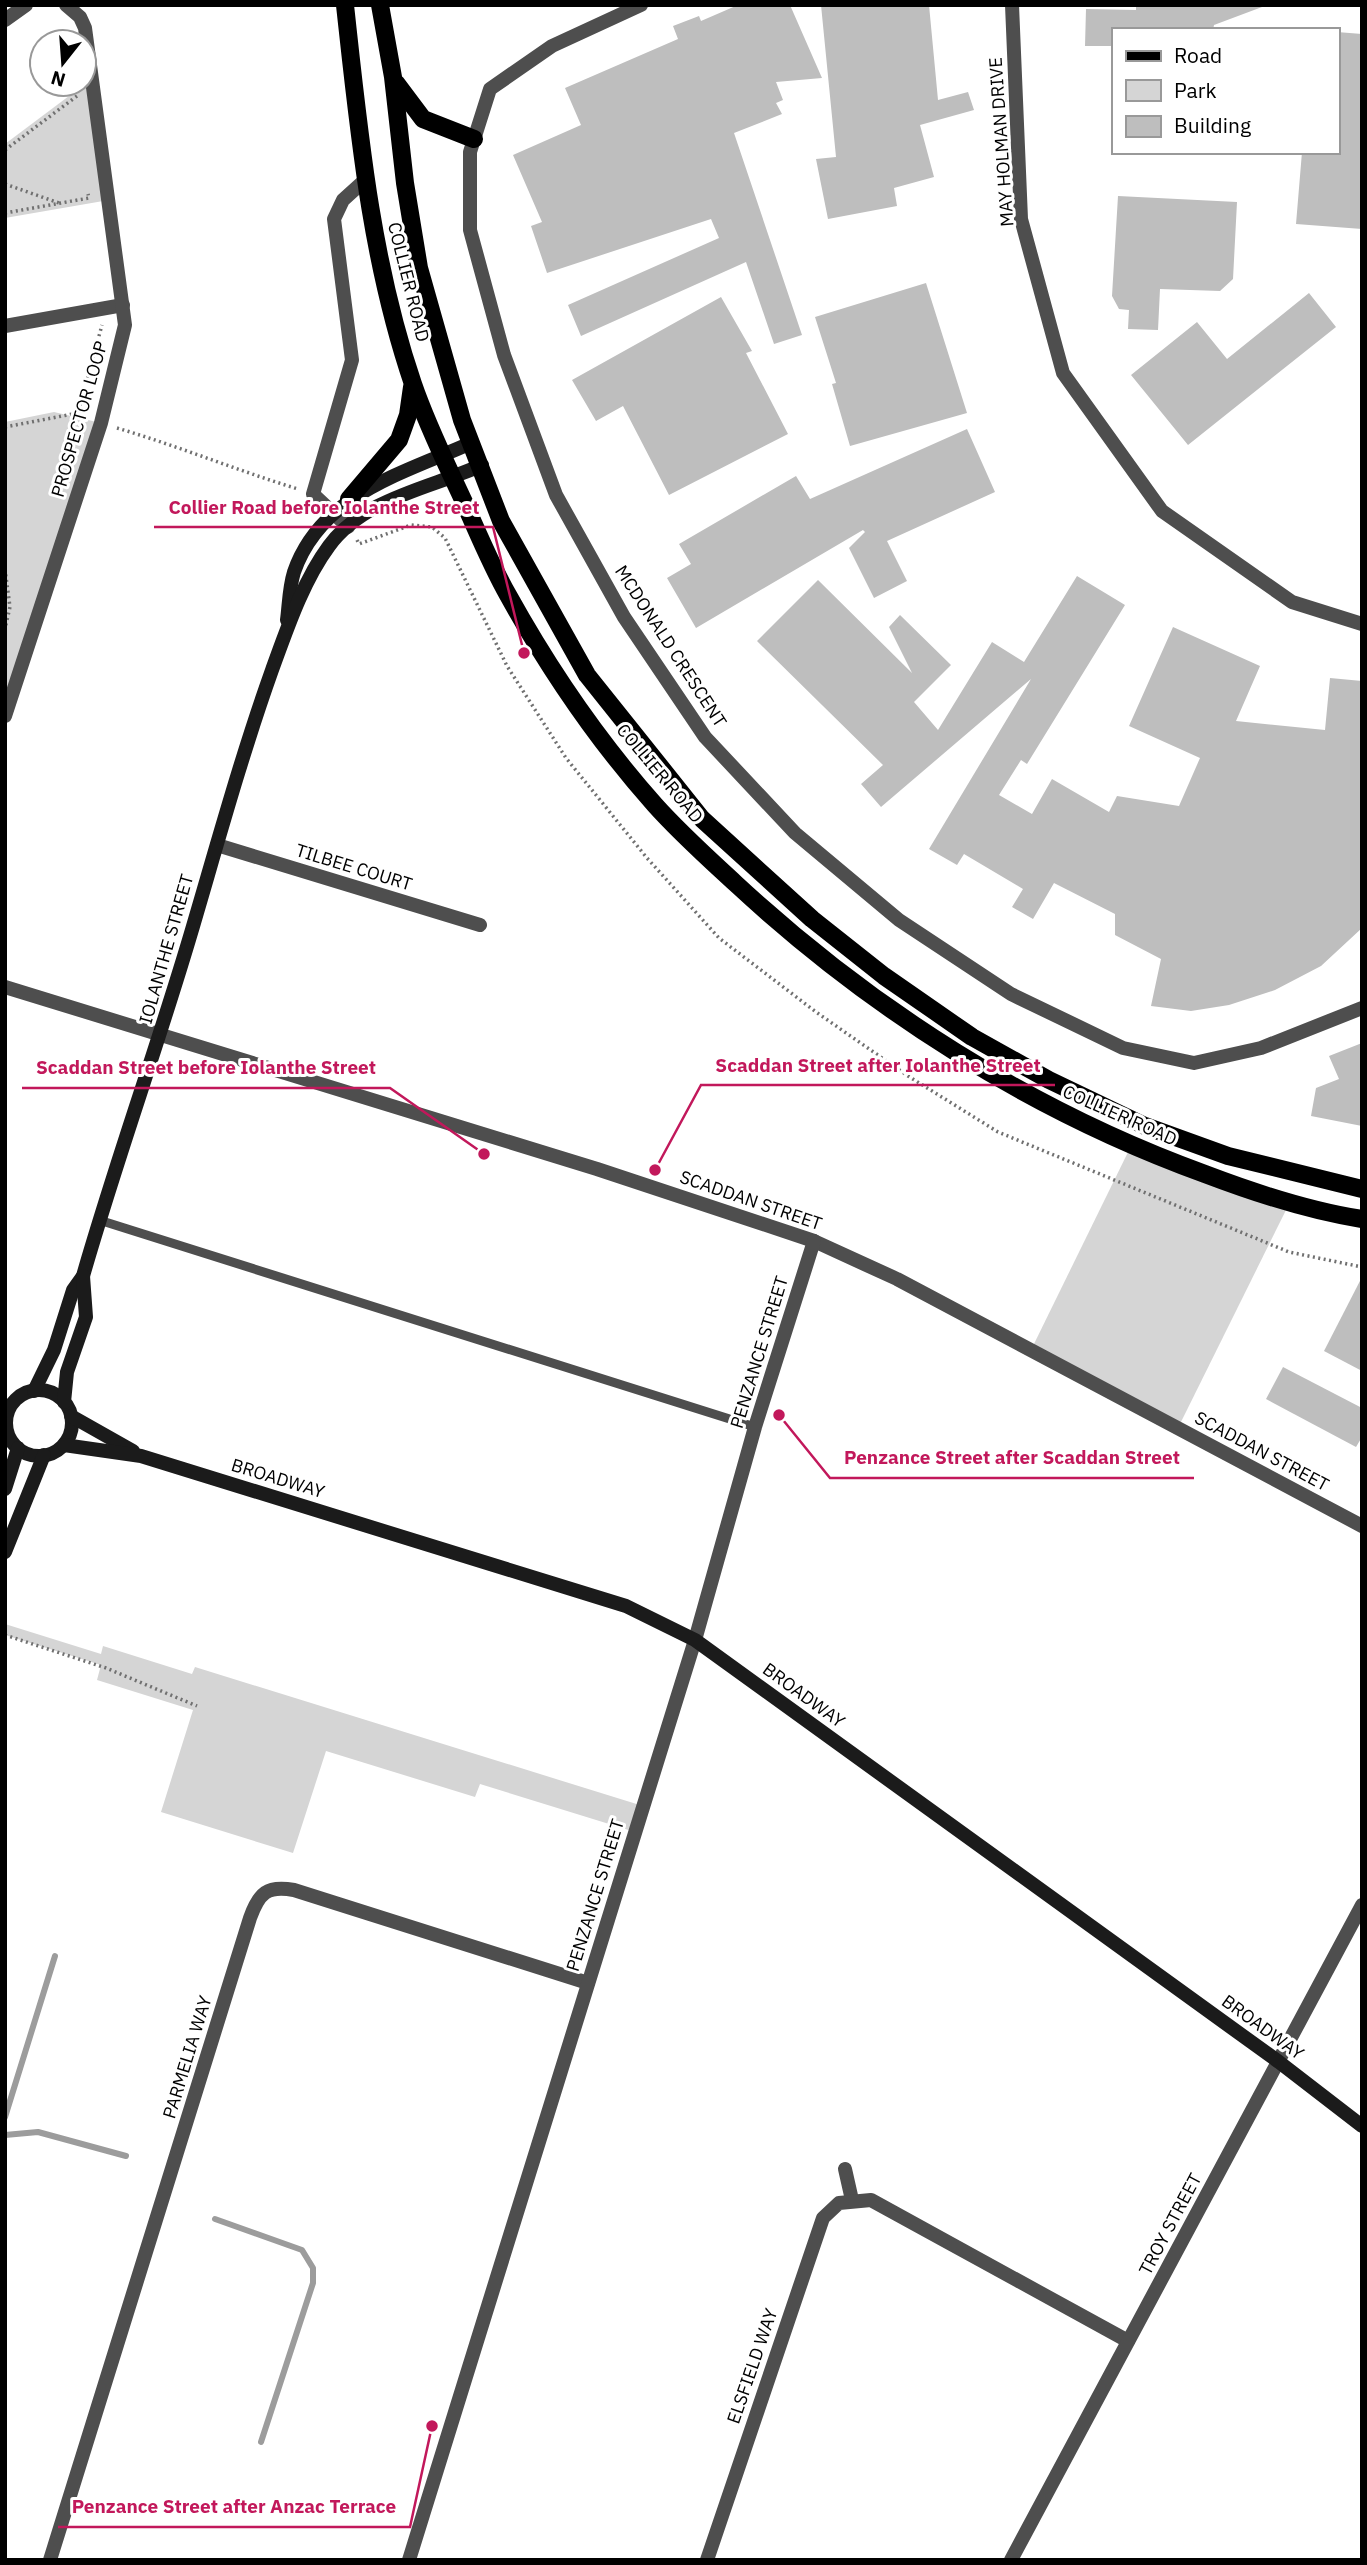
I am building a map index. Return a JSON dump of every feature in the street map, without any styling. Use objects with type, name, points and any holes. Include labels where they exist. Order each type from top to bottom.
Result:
[{"type":"main road","name":"COLLIER ROAD","points":[[345,5],[365,181],[382,271],[413,384],[441,457],[507,594],[574,701],[646,794],[687,839],[760,907],[839,972],[936,1041],[1041,1102],[1139,1150],[1247,1190],[1362,1219]]},
{"type":"main road","name":"COLLIER ROAD","points":[[380,5],[393,77],[419,268],[471,443],[482,465],[501,521],[587,675],[702,819],[812,919],[884,976],[972,1037],[1049,1080],[1145,1126],[1228,1156],[1362,1189]]},
{"type":"main road","points":[[393,77],[405,99],[423,119],[474,139]]},
{"type":"main road","points":[[349,499],[399,440],[408,415],[413,384]]},
{"type":"street","points":[[5,20],[26,5]]},
{"type":"street","name":"PROSPECTOR LOOP","points":[[5,716],[101,423],[125,325],[85,28],[80,17],[66,5]]},
{"type":"street","name":"MCDONALD CRESCENT","points":[[641,5],[552,46],[490,89],[470,152],[470,230],[504,355],[556,495],[624,617],[705,737],[794,833],[899,920],[1011,994],[1123,1048],[1194,1063],[1261,1048],[1362,1008]]},
{"type":"street","name":"MAY HOLMAN DRIVE","points":[[1012,5],[1021,219],[1063,373],[1162,511],[1292,603],[1362,624]]},
{"type":"street","points":[[348,527],[313,494],[352,360],[334,219],[343,200],[365,181]]},
{"type":"street","points":[[5,326],[123,305]]},
{"type":"street","name":"IOLANTHE STREET","points":[[286,632],[295,569],[312,538],[334,513],[349,499],[471,443]]},
{"type":"street","name":"IOLANTHE STREET","points":[[34,1391],[54,1350],[73,1290],[83,1276],[161,1036],[217,845],[286,632],[330,545],[348,527],[400,496],[482,465]]},
{"type":"street","name":"TILBEE COURT","points":[[217,845],[480,925]]},
{"type":"street","name":"SCADDAN STREET","points":[[5,987],[597,1169],[814,1241],[897,1279],[1362,1526]]},
{"type":"street","name":"PENZANCE STREET","points":[[408,2560],[695,1640],[755,1427],[814,1241]]},
{"type":"street","name":"IOLANTHE STREET","points":[[64,1402],[67,1372],[86,1317],[83,1276]]},
{"type":"street","points":[[34,1391],[45,1391],[64,1402],[71,1416],[72,1427],[64,1445],[44,1455],[35,1456],[18,1448],[6,1426],[10,1401],[34,1391]]},
{"type":"street","name":"BROADWAY","points":[[71,1416],[141,1456]]},
{"type":"street","name":"BROADWAY","points":[[64,1445],[141,1456],[626,1606],[695,1640],[1279,2062],[1362,2126]]},
{"type":"street","points":[[5,1489],[18,1448]]},
{"type":"street","points":[[5,1552],[44,1455]]},
{"type":"street","name":"PARMELIA WAY","points":[[50,2560],[256,1903],[265,1892],[277,1887],[294,1890],[588,1983]]},
{"type":"street","name":"TROY STREET","points":[[1011,2560],[1362,1905]]},
{"type":"street","points":[[845,2169],[852,2200],[872,2200],[1128,2341]]},
{"type":"street","name":"ELSFIELD WAY","points":[[706,2560],[823,2218],[839,2203],[852,2200]]},
{"type":"lane","points":[[99,1220],[755,1427]]},
{"type":"path","points":[[5,150],[77,96],[78,109]]},
{"type":"path","points":[[5,184],[60,203]]},
{"type":"path","points":[[5,213],[89,198],[87,186]]},
{"type":"path","points":[[5,427],[78,414],[107,308]]},
{"type":"path","points":[[101,423],[194,451],[227,468],[313,494]]},
{"type":"path","points":[[5,569],[10,607],[5,629]]},
{"type":"path","points":[[5,1635],[106,1668],[197,1706]]},
{"type":"green space","points":[[66,98],[96,98],[109,200],[5,218],[5,144]]},
{"type":"green space","points":[[54,412],[101,423],[5,716],[5,422]]},
{"type":"green space","points":[[1131,1146],[1290,1202],[1178,1428],[1031,1350]]},
{"type":"green space","points":[[5,1624],[101,1654],[103,1646],[192,1674],[195,1667],[643,1806],[635,1832],[480,1784],[475,1797],[326,1751],[293,1853],[161,1812],[193,1710],[97,1680],[101,1665],[5,1635]]},
{"type":"building","points":[[738,5],[790,5],[822,78],[776,82],[783,100],[776,103],[782,114],[734,133],[802,335],[774,344],[746,262],[581,336],[568,305],[719,238],[711,219],[547,273],[531,226],[542,222],[513,155],[581,125],[565,88],[678,39],[673,26],[699,16],[701,21]]},
{"type":"building","points":[[821,5],[929,5],[938,100],[968,92],[974,110],[920,125],[934,177],[894,188],[897,206],[828,219],[816,159],[836,157]]},
{"type":"building","points":[[1136,5],[1262,7],[1214,25],[1213,28],[1112,28],[1112,46],[1085,46],[1086,9],[1136,10]]},
{"type":"building","points":[[1339,32],[1362,34],[1362,229],[1296,224],[1302,154],[1339,154]]},
{"type":"building","points":[[1118,196],[1237,202],[1233,279],[1220,291],[1160,289],[1158,330],[1128,329],[1129,310],[1119,309],[1112,296]]},
{"type":"building","points":[[926,283],[967,413],[850,446],[832,384],[836,383],[815,317]]},
{"type":"building","points":[[1309,293],[1336,327],[1188,445],[1131,375],[1197,322],[1227,359]]},
{"type":"building","points":[[721,297],[752,351],[746,353],[788,434],[669,495],[623,406],[596,421],[572,380]]},
{"type":"building","points":[[967,429],[995,492],[887,541],[907,581],[874,598],[849,548],[865,532],[863,530],[696,628],[667,578],[691,564],[679,544],[796,476],[810,499]]},
{"type":"building","points":[[1077,576],[1125,605],[1027,764],[1021,760],[999,795],[1032,814],[1052,779],[1109,812],[1117,796],[1179,806],[1200,758],[1129,726],[1173,627],[1260,666],[1236,721],[1325,730],[1330,678],[1362,681],[1362,928],[1321,966],[1275,990],[1229,1005],[1191,1011],[1151,1006],[1161,959],[1115,935],[1115,914],[1054,883],[1033,919],[1012,907],[1023,889],[964,854],[957,865],[929,849],[1031,679],[881,807],[861,784],[883,765],[757,641],[818,580],[912,673],[889,627],[900,615],[951,665],[914,702],[938,730],[992,642],[1024,662]]},
{"type":"building","points":[[1362,1043],[1362,1126],[1311,1116],[1316,1088],[1339,1079],[1329,1056]]},
{"type":"building","points":[[1362,1277],[1362,1371],[1324,1351]]},
{"type":"building","points":[[1283,1367],[1362,1408],[1362,1437],[1356,1447],[1266,1399]]},
{"type":"waterway","points":[[5,2117],[55,1956]]},
{"type":"waterway","points":[[5,2135],[38,2132],[126,2156]]},
{"type":"waterway","points":[[215,2219],[302,2250],[313,2268],[313,2283],[261,2442]]},
{"type":"place","name":"Collier Road before Iolanthe Street","points":[[524,653]]},
{"type":"place","name":"Scaddan Street before Iolanthe Street","points":[[484,1154]]},
{"type":"place","name":"Scaddan Street after Iolanthe Street","points":[[655,1170]]},
{"type":"place","name":"Penzance Street after Scaddan Street","points":[[779,1415]]},
{"type":"place","name":"Penzance Street after Anzac Terrace","points":[[432,2426]]}]
